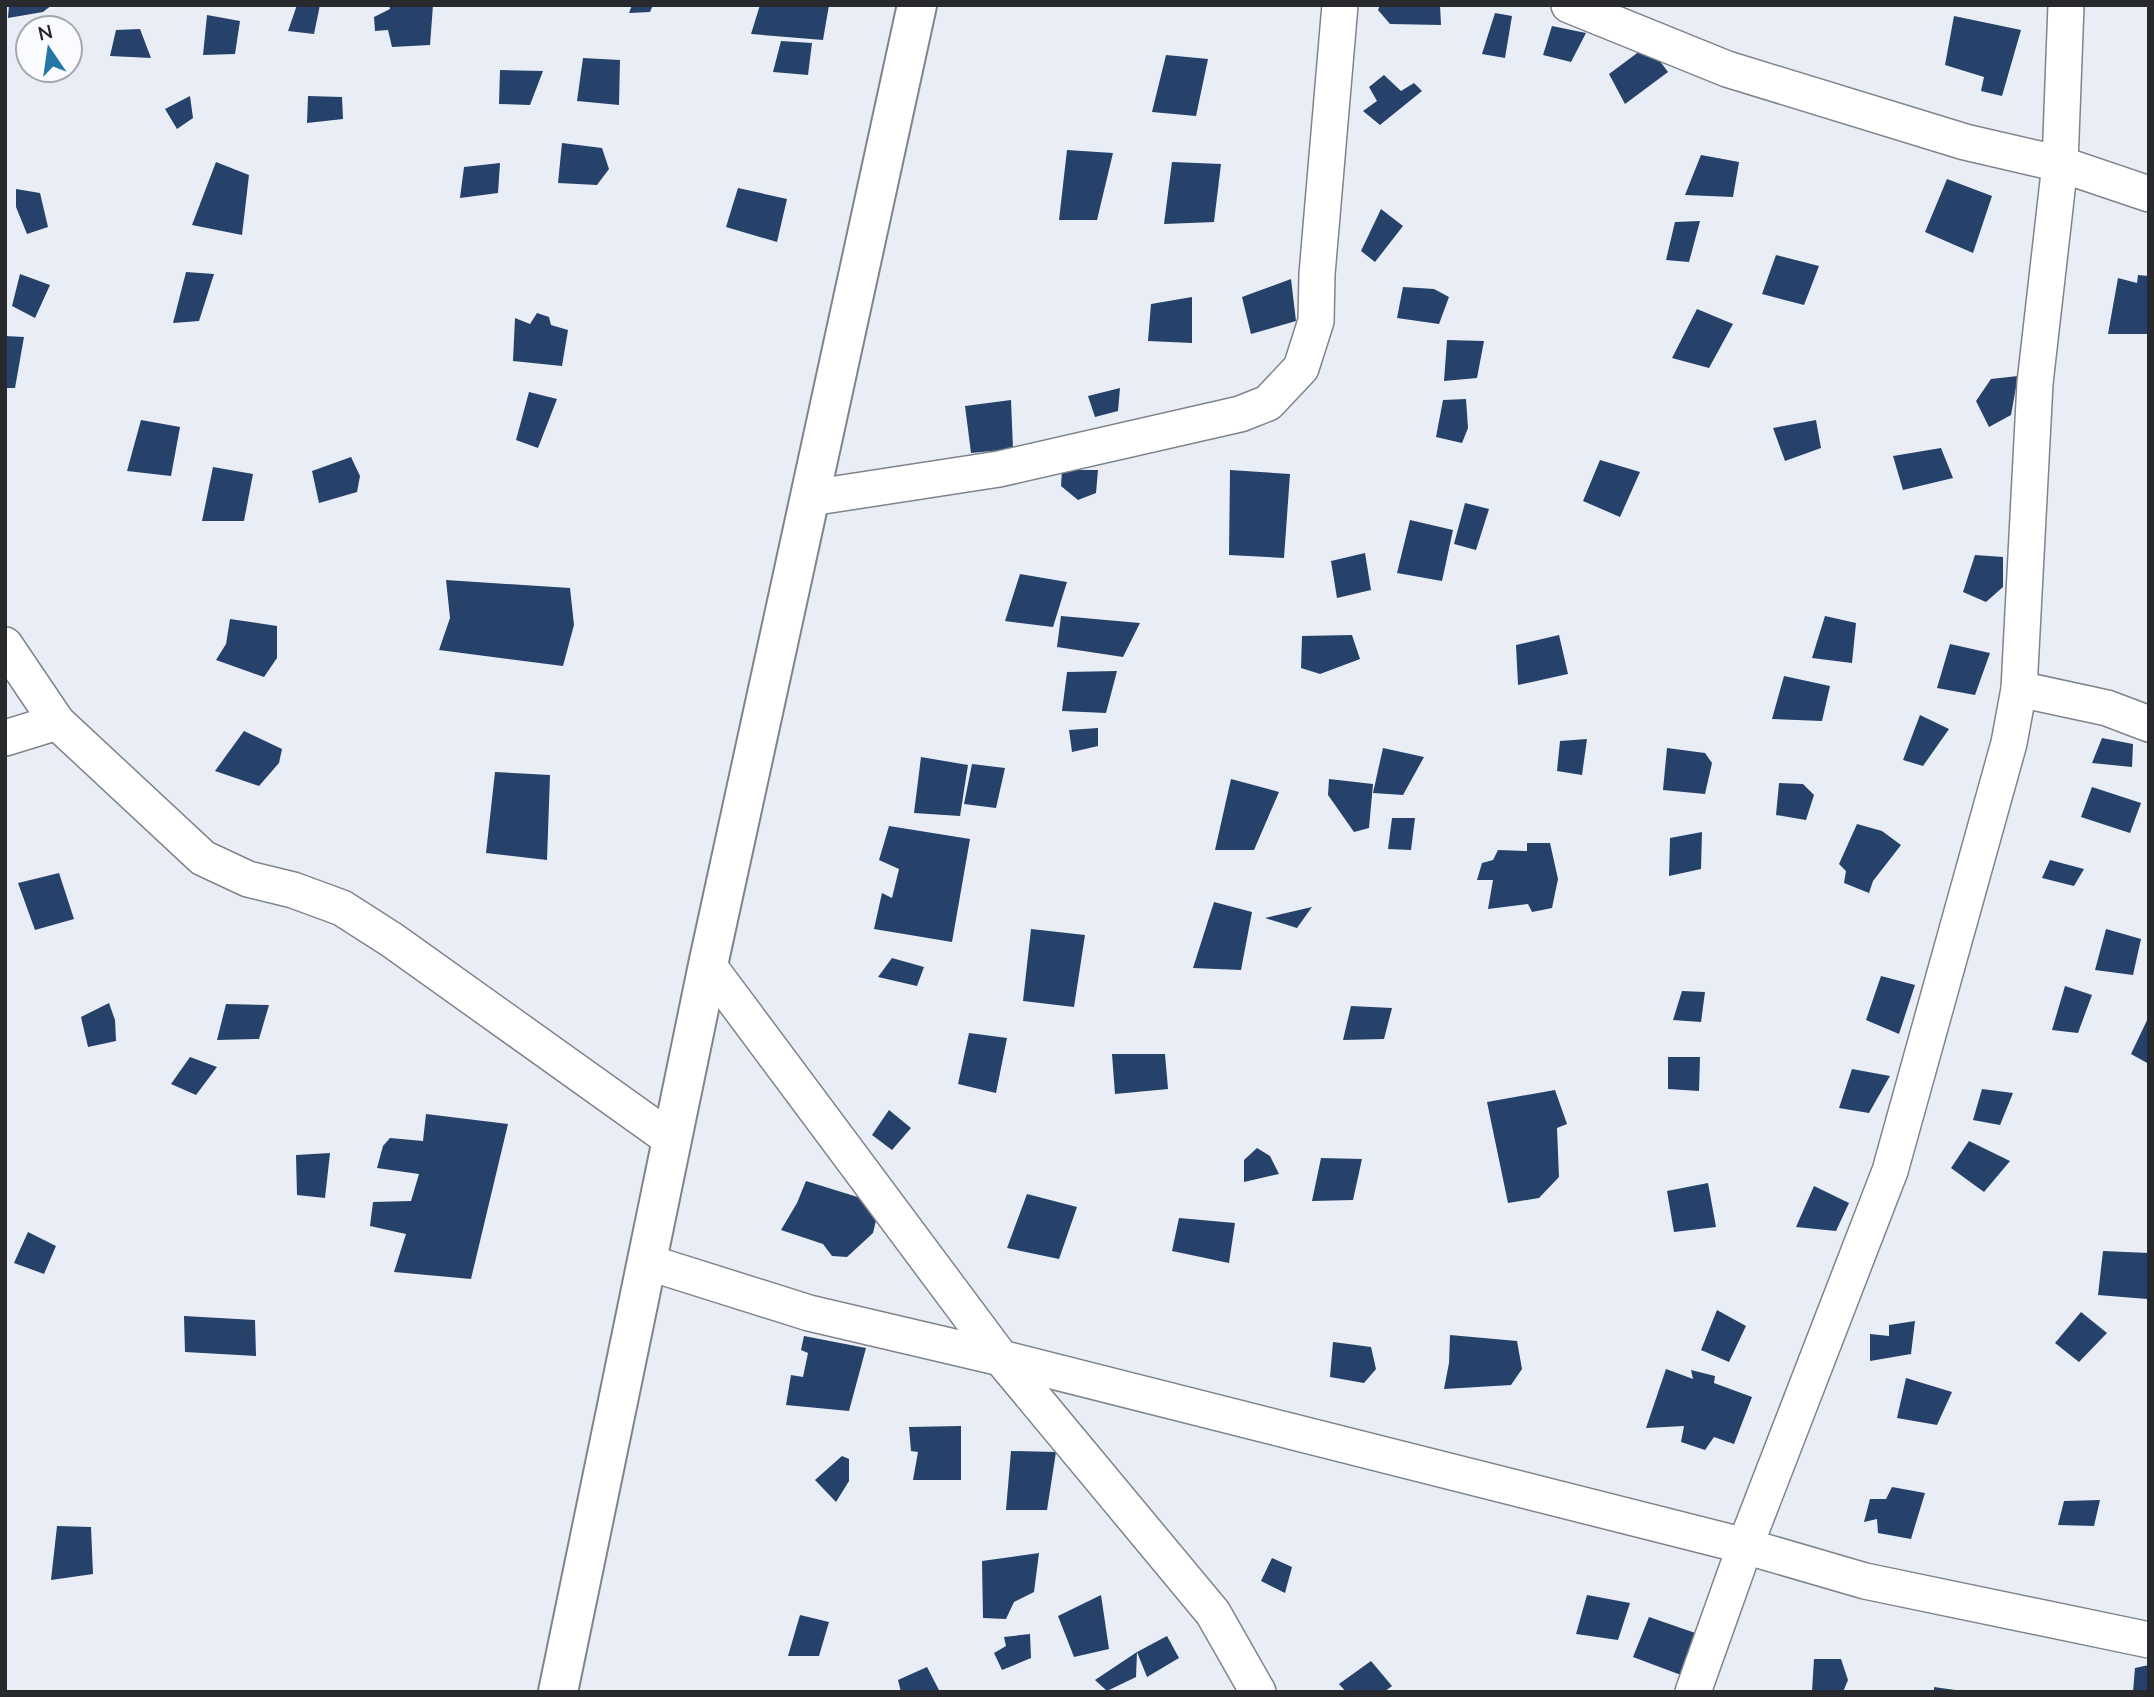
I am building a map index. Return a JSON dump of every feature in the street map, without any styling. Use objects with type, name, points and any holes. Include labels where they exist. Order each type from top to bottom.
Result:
[{"type":"main road","points":[[558,1692],[708,965],[917,5]]},
{"type":"street","points":[[810,498],[999,469],[1240,414],[1268,403],[1301,368],[1315,321],[1340,5]]},
{"type":"street","points":[[1569,5],[1727,69],[1965,142],[2060,164],[2149,194]]},
{"type":"street","points":[[1693,1692],[1745,1546],[1890,1171],[2009,743],[2019,689],[2035,383],[2060,164],[2066,5]]},
{"type":"street","points":[[5,645],[57,722],[203,858],[248,878],[293,890],[342,908],[392,940],[672,1140]]},
{"type":"street","points":[[2019,689],[2107,708],[2149,724]]},
{"type":"street","points":[[5,738],[57,722]]},
{"type":"street","points":[[708,965],[1001,1359],[1213,1613],[1258,1692]]},
{"type":"street","points":[[647,1262],[808,1313],[1745,1546],[1866,1581],[2149,1640]]},
{"type":"building","points":[[9,5],[52,5],[43,12],[14,14],[14,17],[8,18]]},
{"type":"building","points":[[297,5],[320,5],[314,34],[288,31]]},
{"type":"building","points":[[389,5],[433,5],[430,45],[392,47],[388,30],[375,31],[374,17],[390,9]]},
{"type":"building","points":[[632,5],[653,5],[650,12],[629,13]]},
{"type":"building","points":[[760,5],[829,5],[823,40],[751,34]]},
{"type":"building","points":[[1380,5],[1440,5],[1441,25],[1390,24],[1378,10]]},
{"type":"building","points":[[1495,13],[1512,16],[1505,58],[1482,54]]},
{"type":"building","points":[[207,15],[240,21],[235,54],[203,55]]},
{"type":"building","points":[[1954,16],[2021,30],[2002,96],[1981,91],[1984,77],[1945,65]]},
{"type":"building","points":[[1552,26],[1586,33],[1571,62],[1543,55]]},
{"type":"building","points":[[140,29],[151,58],[110,56],[116,30]]},
{"type":"building","points":[[781,41],[812,43],[808,75],[773,72]]},
{"type":"building","points":[[1648,45],[1668,72],[1625,104],[1609,74]]},
{"type":"building","points":[[1166,55],[1208,59],[1196,116],[1152,112]]},
{"type":"building","points":[[583,58],[620,60],[619,105],[577,101]]},
{"type":"building","points":[[500,70],[543,71],[530,105],[499,104]]},
{"type":"building","points":[[1384,75],[1401,91],[1414,83],[1422,91],[1380,125],[1363,111],[1377,101],[1369,87]]},
{"type":"building","points":[[190,96],[193,118],[177,129],[165,109]]},
{"type":"building","points":[[308,96],[342,97],[343,119],[307,123]]},
{"type":"building","points":[[562,143],[602,148],[609,169],[597,185],[558,183]]},
{"type":"building","points":[[1067,150],[1113,153],[1097,220],[1059,220]]},
{"type":"building","points":[[1701,155],[1739,162],[1733,197],[1685,195]]},
{"type":"building","points":[[216,162],[249,175],[242,235],[192,225]]},
{"type":"building","points":[[1172,162],[1221,164],[1214,222],[1164,224]]},
{"type":"building","points":[[500,163],[498,193],[460,198],[464,167]]},
{"type":"building","points":[[1947,179],[1992,196],[1973,253],[1925,232]]},
{"type":"building","points":[[738,188],[787,199],[777,242],[726,227]]},
{"type":"building","points":[[16,189],[40,193],[48,227],[27,234],[16,207]]},
{"type":"building","points":[[1381,209],[1403,226],[1375,262],[1361,251]]},
{"type":"building","points":[[1700,221],[1689,262],[1666,260],[1675,222]]},
{"type":"building","points":[[1776,255],[1819,266],[1804,305],[1762,294]]},
{"type":"building","points":[[186,272],[214,274],[199,321],[173,323]]},
{"type":"building","points":[[20,274],[50,285],[35,318],[12,306]]},
{"type":"building","points":[[2138,275],[2149,276],[2149,334],[2108,334],[2118,278],[2137,283]]},
{"type":"building","points":[[1291,279],[1296,321],[1251,334],[1242,297]]},
{"type":"building","points":[[1403,287],[1434,289],[1449,297],[1439,324],[1397,318]]},
{"type":"building","points":[[1192,297],[1192,343],[1148,341],[1151,304]]},
{"type":"building","points":[[1697,309],[1733,324],[1709,368],[1672,358]]},
{"type":"building","points":[[537,313],[549,317],[551,325],[568,330],[562,366],[513,361],[515,318],[530,324]]},
{"type":"building","points":[[5,336],[24,337],[15,388],[5,388]]},
{"type":"building","points":[[1447,340],[1484,341],[1477,378],[1444,381]]},
{"type":"building","points":[[2018,376],[2011,415],[1989,427],[1976,401],[1991,379]]},
{"type":"building","points":[[1120,388],[1118,411],[1095,417],[1088,396]]},
{"type":"building","points":[[529,392],[557,399],[538,448],[516,440]]},
{"type":"building","points":[[1466,399],[1468,428],[1462,443],[1436,437],[1443,400]]},
{"type":"building","points":[[1011,400],[1013,449],[971,453],[965,406]]},
{"type":"building","points":[[141,420],[180,427],[171,476],[127,471]]},
{"type":"building","points":[[1816,420],[1821,448],[1785,461],[1773,428]]},
{"type":"building","points":[[1941,448],[1953,478],[1903,490],[1893,456]]},
{"type":"building","points":[[351,457],[360,476],[357,492],[319,503],[312,471]]},
{"type":"building","points":[[1600,460],[1640,472],[1620,517],[1583,501]]},
{"type":"building","points":[[213,467],[253,474],[244,521],[202,521]]},
{"type":"building","points":[[1062,470],[1098,470],[1096,493],[1078,500],[1061,486]]},
{"type":"building","points":[[1230,470],[1290,474],[1284,558],[1229,555]]},
{"type":"building","points":[[1465,503],[1489,509],[1476,550],[1454,544]]},
{"type":"building","points":[[1410,520],[1453,530],[1442,581],[1397,573]]},
{"type":"building","points":[[1365,553],[1371,590],[1337,598],[1331,561]]},
{"type":"building","points":[[1975,555],[2003,557],[2003,587],[1986,602],[1963,592]]},
{"type":"building","points":[[1020,574],[1067,582],[1053,627],[1005,621]]},
{"type":"building","points":[[446,580],[570,588],[574,625],[563,666],[439,650],[450,618]]},
{"type":"building","points":[[1061,616],[1140,623],[1123,657],[1057,647]]},
{"type":"building","points":[[1825,616],[1856,623],[1852,663],[1812,658]]},
{"type":"building","points":[[230,619],[277,626],[277,658],[264,677],[216,660],[226,644]]},
{"type":"building","points":[[1352,635],[1360,659],[1320,674],[1301,668],[1302,636]]},
{"type":"building","points":[[1559,635],[1568,674],[1518,685],[1516,645]]},
{"type":"building","points":[[1950,644],[1990,653],[1975,695],[1937,688]]},
{"type":"building","points":[[1117,671],[1106,713],[1062,711],[1067,672]]},
{"type":"building","points":[[1784,676],[1830,686],[1822,721],[1772,719]]},
{"type":"building","points":[[1920,715],[1949,729],[1923,766],[1903,760]]},
{"type":"building","points":[[1098,728],[1098,746],[1072,752],[1069,730]]},
{"type":"building","points":[[244,731],[282,749],[279,763],[259,786],[215,771]]},
{"type":"building","points":[[2102,738],[2133,744],[2132,767],[2092,763]]},
{"type":"building","points":[[1587,739],[1582,775],[1557,771],[1560,741]]},
{"type":"building","points":[[1383,748],[1424,757],[1403,795],[1373,793]]},
{"type":"building","points":[[1667,748],[1705,753],[1712,763],[1705,794],[1663,790]]},
{"type":"building","points":[[921,757],[968,765],[960,816],[914,813]]},
{"type":"building","points":[[972,764],[1005,768],[996,808],[964,804]]},
{"type":"building","points":[[495,772],[550,775],[547,860],[486,853]]},
{"type":"building","points":[[1231,779],[1279,792],[1254,850],[1215,850]]},
{"type":"building","points":[[1329,779],[1373,784],[1369,828],[1354,832],[1328,795]]},
{"type":"building","points":[[1779,783],[1803,784],[1814,795],[1806,820],[1776,815]]},
{"type":"building","points":[[2092,787],[2141,803],[2130,833],[2081,817]]},
{"type":"building","points":[[1392,818],[1415,818],[1411,850],[1388,849]]},
{"type":"building","points":[[1857,824],[1882,831],[1901,845],[1873,881],[1869,893],[1844,883],[1846,871],[1839,864]]},
{"type":"building","points":[[889,826],[970,839],[952,942],[874,929],[882,893],[892,898],[899,869],[879,860]]},
{"type":"building","points":[[1702,832],[1701,869],[1669,876],[1670,838]]},
{"type":"building","points":[[1527,843],[1550,843],[1558,879],[1552,908],[1532,912],[1528,904],[1488,909],[1493,880],[1477,880],[1482,863],[1493,860],[1498,850],[1527,851]]},
{"type":"building","points":[[2050,860],[2084,869],[2074,886],[2042,878]]},
{"type":"building","points":[[59,873],[74,919],[35,930],[18,883]]},
{"type":"building","points":[[1214,902],[1252,912],[1241,970],[1193,968]]},
{"type":"building","points":[[1312,907],[1297,928],[1265,918]]},
{"type":"building","points":[[1031,929],[1085,935],[1074,1007],[1023,1001]]},
{"type":"building","points":[[2106,929],[2141,939],[2133,975],[2095,970]]},
{"type":"building","points":[[892,958],[924,967],[917,986],[878,977]]},
{"type":"building","points":[[1881,976],[1915,985],[1899,1034],[1866,1020]]},
{"type":"building","points":[[2065,986],[2092,995],[2078,1033],[2052,1030]]},
{"type":"building","points":[[1682,991],[1705,992],[1701,1022],[1673,1020]]},
{"type":"building","points":[[109,1003],[115,1020],[116,1041],[88,1047],[81,1017]]},
{"type":"building","points":[[226,1004],[269,1005],[259,1039],[217,1040]]},
{"type":"building","points":[[1351,1006],[1392,1008],[1384,1039],[1343,1040]]},
{"type":"building","points":[[2149,1016],[2149,1064],[2131,1054]]},
{"type":"building","points":[[969,1033],[1007,1038],[996,1093],[958,1084]]},
{"type":"building","points":[[1112,1054],[1165,1054],[1168,1089],[1115,1094]]},
{"type":"building","points":[[190,1057],[217,1067],[196,1095],[171,1084]]},
{"type":"building","points":[[1668,1057],[1700,1057],[1699,1091],[1668,1089]]},
{"type":"building","points":[[1852,1069],[1890,1076],[1869,1113],[1839,1108]]},
{"type":"building","points":[[1982,1089],[2013,1093],[2000,1125],[1973,1120]]},
{"type":"building","points":[[1555,1090],[1567,1124],[1557,1128],[1559,1177],[1539,1198],[1508,1203],[1487,1102]]},
{"type":"building","points":[[889,1110],[911,1128],[892,1150],[872,1135]]},
{"type":"building","points":[[426,1114],[508,1124],[471,1279],[394,1272],[406,1234],[370,1226],[373,1202],[411,1201],[419,1174],[377,1168],[383,1146],[390,1138],[423,1141]]},
{"type":"building","points":[[1969,1141],[2010,1161],[1984,1192],[1951,1168]]},
{"type":"building","points":[[1257,1148],[1270,1156],[1279,1174],[1244,1182],[1244,1160]]},
{"type":"building","points":[[330,1153],[325,1198],[297,1195],[296,1155]]},
{"type":"building","points":[[1321,1158],[1362,1159],[1353,1200],[1312,1201]]},
{"type":"building","points":[[806,1181],[880,1204],[873,1233],[847,1257],[832,1256],[823,1244],[781,1230]]},
{"type":"building","points":[[1708,1183],[1716,1227],[1674,1232],[1667,1191]]},
{"type":"building","points":[[1814,1186],[1849,1203],[1836,1231],[1796,1227]]},
{"type":"building","points":[[1027,1194],[1077,1207],[1059,1259],[1007,1248]]},
{"type":"building","points":[[1179,1218],[1235,1223],[1229,1263],[1172,1251]]},
{"type":"building","points":[[28,1232],[56,1246],[44,1274],[14,1263]]},
{"type":"building","points":[[2103,1251],[2149,1253],[2147,1299],[2098,1295]]},
{"type":"building","points":[[1717,1310],[1746,1326],[1729,1362],[1701,1350]]},
{"type":"building","points":[[2081,1312],[2107,1333],[2079,1362],[2055,1343]]},
{"type":"building","points":[[184,1316],[255,1320],[256,1356],[185,1352]]},
{"type":"building","points":[[1915,1321],[1911,1354],[1870,1361],[1870,1334],[1889,1336],[1889,1325]]},
{"type":"building","points":[[1450,1335],[1517,1341],[1522,1369],[1511,1385],[1444,1389]]},
{"type":"building","points":[[804,1336],[866,1348],[849,1411],[786,1405],[791,1375],[803,1377],[808,1353],[801,1350]]},
{"type":"building","points":[[1333,1342],[1371,1347],[1376,1369],[1364,1383],[1330,1377]]},
{"type":"building","points":[[1666,1369],[1693,1379],[1691,1370],[1715,1376],[1714,1383],[1752,1397],[1734,1444],[1714,1437],[1705,1450],[1681,1442],[1684,1426],[1646,1428]]},
{"type":"building","points":[[1906,1378],[1952,1392],[1937,1425],[1897,1418]]},
{"type":"building","points":[[961,1426],[961,1480],[913,1480],[918,1452],[911,1451],[909,1427]]},
{"type":"building","points":[[1011,1451],[1056,1452],[1047,1510],[1006,1510]]},
{"type":"building","points":[[842,1456],[849,1459],[849,1481],[836,1502],[815,1480]]},
{"type":"building","points":[[1892,1487],[1925,1493],[1911,1539],[1878,1533],[1877,1519],[1864,1522],[1870,1499],[1886,1499]]},
{"type":"building","points":[[2100,1500],[2094,1526],[2058,1525],[2064,1501]]},
{"type":"building","points":[[57,1526],[91,1527],[93,1574],[51,1580]]},
{"type":"building","points":[[1039,1553],[1034,1592],[1014,1602],[1006,1619],[983,1618],[982,1561]]},
{"type":"building","points":[[1272,1558],[1292,1567],[1285,1593],[1261,1581]]},
{"type":"building","points":[[1101,1595],[1109,1649],[1074,1657],[1058,1616]]},
{"type":"building","points":[[1587,1595],[1630,1603],[1618,1640],[1576,1634]]},
{"type":"building","points":[[800,1615],[829,1622],[819,1656],[788,1656]]},
{"type":"building","points":[[1649,1617],[1704,1636],[1689,1678],[1633,1657]]},
{"type":"building","points":[[1030,1634],[1031,1658],[1002,1670],[994,1653],[1006,1646],[1004,1637]]},
{"type":"building","points":[[1167,1636],[1179,1658],[1147,1677],[1137,1652]]},
{"type":"building","points":[[1137,1652],[1136,1677],[1107,1691],[1095,1680]]},
{"type":"building","points":[[1814,1659],[1841,1659],[1848,1680],[1843,1692],[1812,1691]]},
{"type":"building","points":[[1371,1661],[1392,1686],[1384,1692],[1346,1692],[1339,1684]]},
{"type":"building","points":[[2149,1665],[2149,1692],[2133,1692],[2135,1668]]},
{"type":"building","points":[[927,1667],[940,1692],[901,1692],[898,1680]]},
{"type":"building","points":[[1934,1687],[1955,1690],[1955,1692],[1934,1692]]}]
